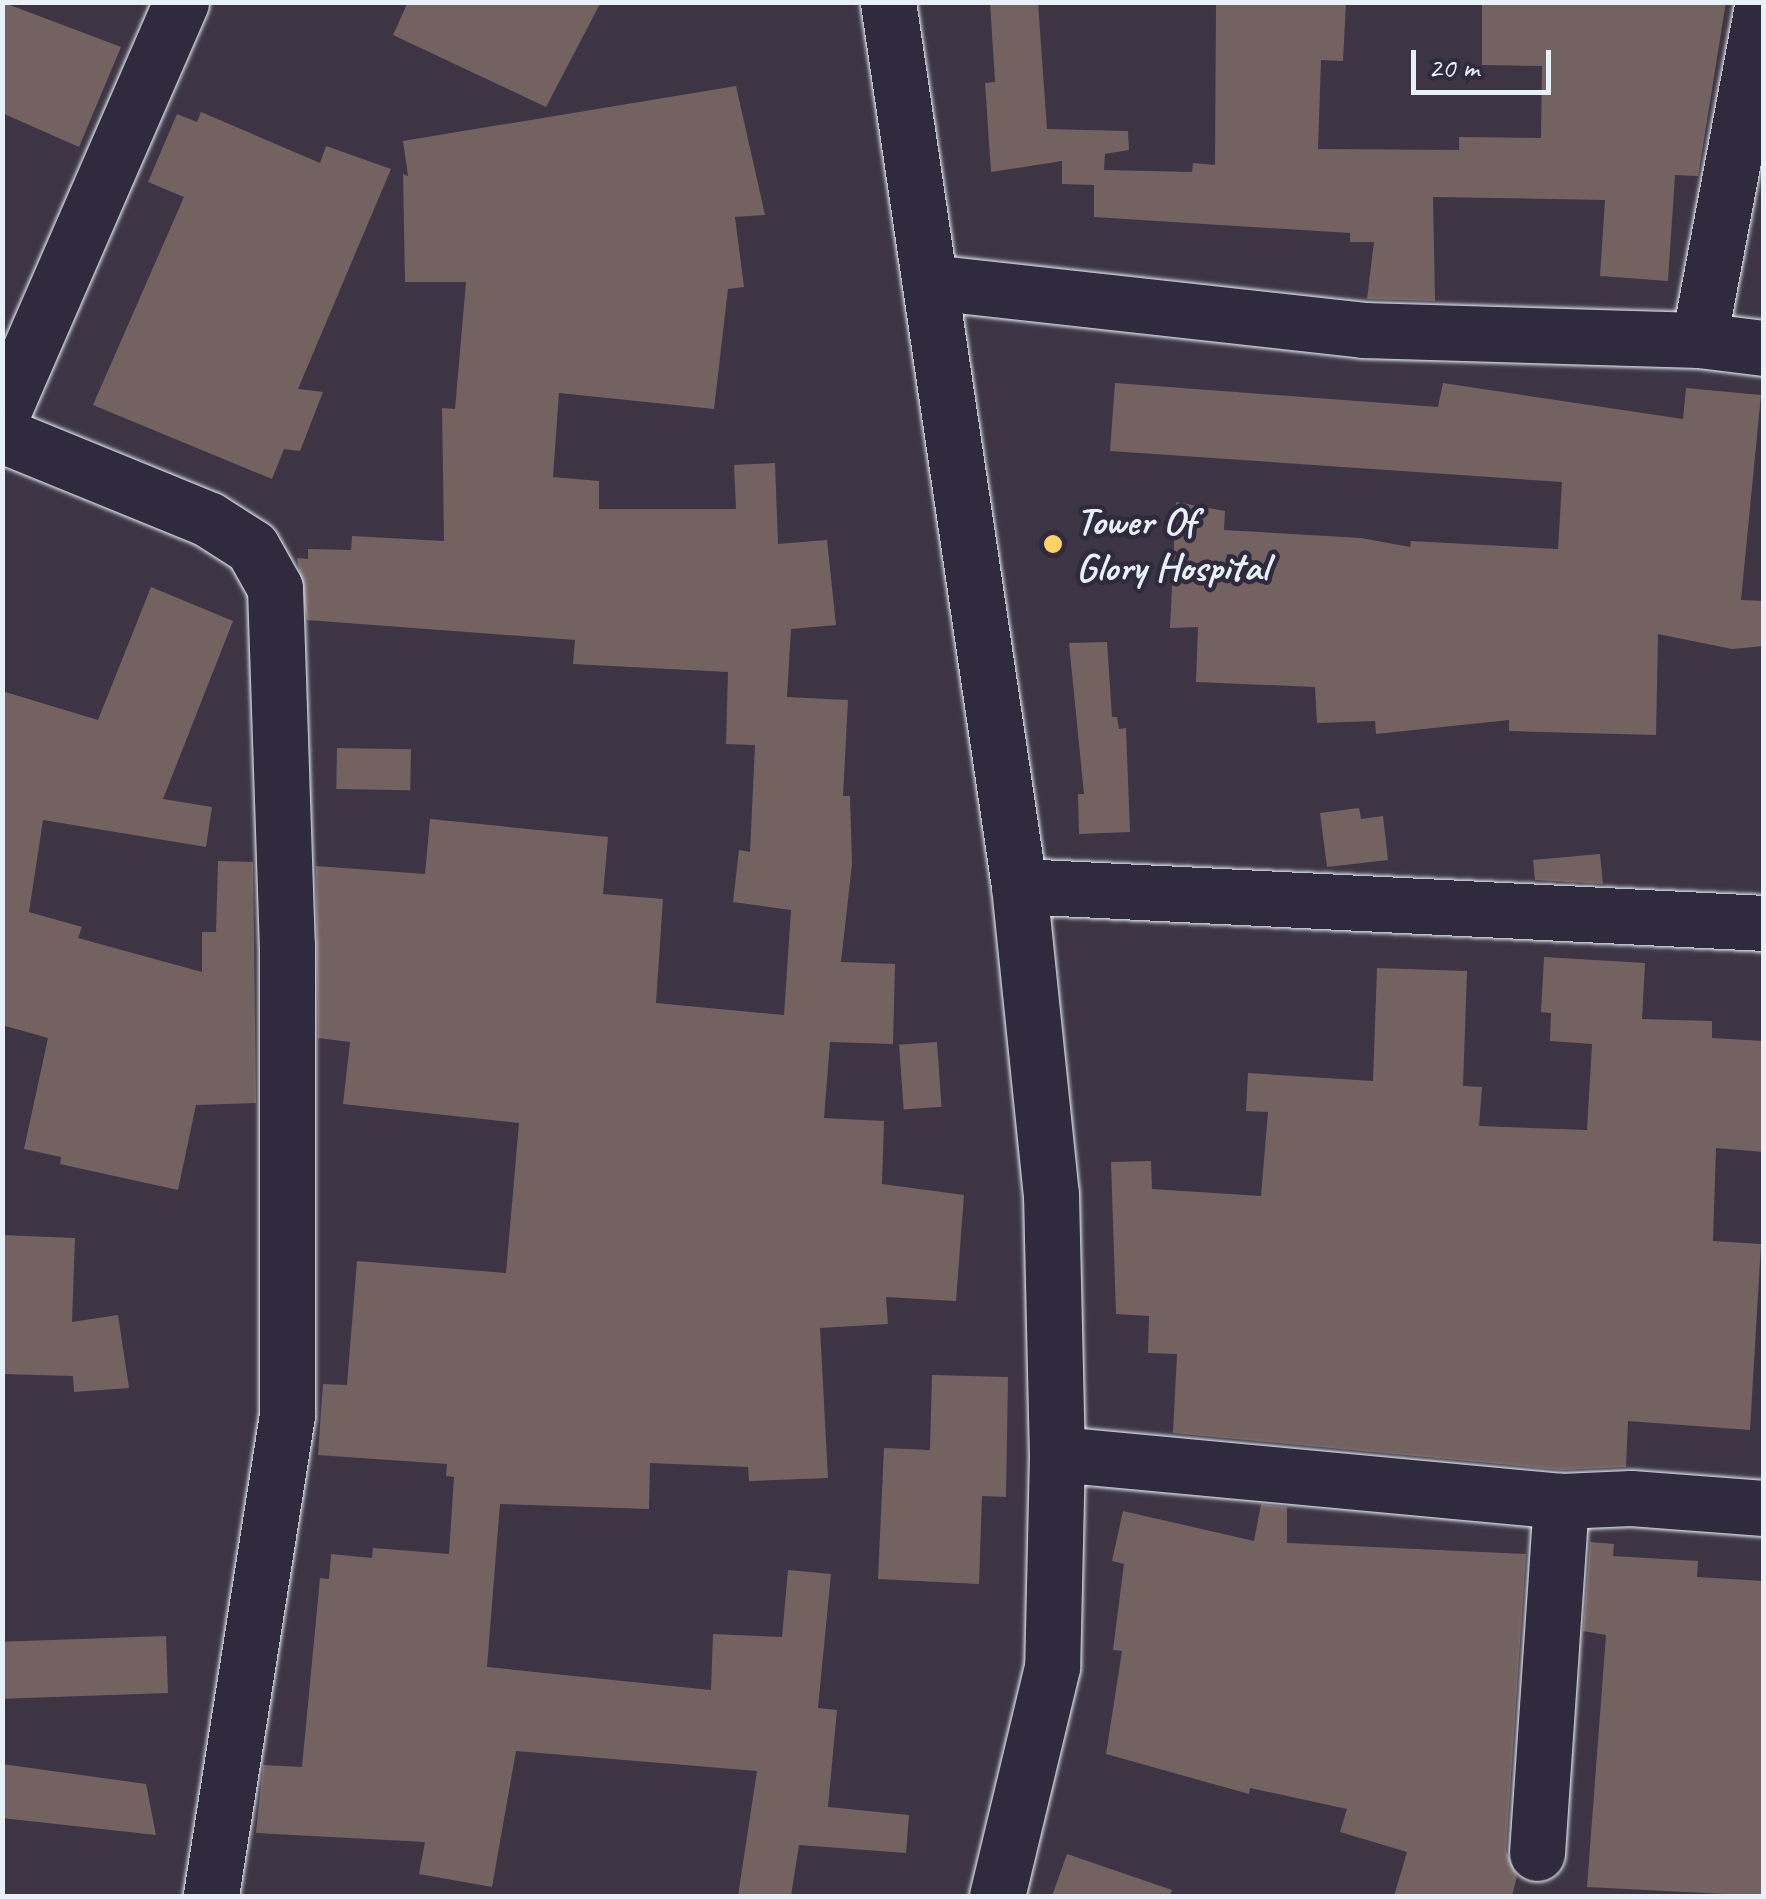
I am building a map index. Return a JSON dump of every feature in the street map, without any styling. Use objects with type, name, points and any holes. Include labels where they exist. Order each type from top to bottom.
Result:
[{"type":"street","points":[[2,414],[181,2]]},
{"type":"street","points":[[888,2],[1020,886],[1051,1194],[1057,1454],[1052,1666],[997,1896]]},
{"type":"street","points":[[1698,340],[1764,2]]},
{"type":"street","points":[[930,282],[1363,330],[1698,340],[1764,348]]},
{"type":"street","points":[[2,435],[208,519],[252,547],[275,588],[288,945],[286,1415],[212,1896]]},
{"type":"street","points":[[1020,886],[1764,923]]},
{"type":"street","points":[[1057,1454],[1562,1501],[1631,1498],[1764,1508]]},
{"type":"street","points":[[1538,1853],[1562,1501]]},
{"type":"building","points":[[2,2],[121,47],[79,147],[2,113]]},
{"type":"building","points":[[408,2],[601,2],[546,107],[393,35]]},
{"type":"building","points":[[990,2],[1038,2],[1047,129],[1128,131],[1129,150],[1105,154],[1104,170],[1192,172],[1193,163],[1215,165],[1216,2],[1346,2],[1343,61],[1321,60],[1318,149],[1459,150],[1459,137],[1541,138],[1542,66],[1482,65],[1482,2],[1726,2],[1698,176],[1675,175],[1668,281],[1600,276],[1605,200],[1433,197],[1435,301],[1367,299],[1374,242],[1350,242],[1350,233],[1094,217],[1094,185],[1062,184],[1062,161],[991,172],[985,83],[995,82]]},
{"type":"building","points":[[736,86],[765,215],[735,217],[744,287],[728,289],[714,409],[559,393],[553,477],[599,481],[599,509],[736,509],[734,465],[775,463],[778,544],[827,540],[836,625],[791,629],[787,697],[848,700],[843,796],[850,796],[852,864],[841,962],[895,964],[893,1044],[830,1042],[824,1118],[884,1121],[882,1184],[964,1195],[956,1301],[886,1297],[888,1324],[820,1328],[828,1478],[749,1481],[748,1467],[650,1463],[649,1509],[500,1504],[487,1667],[711,1690],[713,1634],[782,1637],[788,1570],[831,1574],[818,1708],[837,1710],[828,1807],[909,1815],[906,1853],[799,1845],[791,1896],[738,1896],[757,1771],[516,1751],[492,1887],[419,1874],[425,1842],[256,1833],[263,1765],[302,1767],[320,1578],[329,1579],[331,1554],[372,1558],[373,1548],[449,1554],[454,1477],[446,1476],[447,1464],[318,1455],[323,1384],[347,1385],[357,1261],[506,1273],[519,1123],[343,1104],[350,1042],[318,1038],[316,866],[425,874],[430,819],[608,837],[603,894],[663,899],[656,1003],[784,1015],[791,910],[733,902],[739,850],[750,852],[755,745],[726,744],[728,672],[573,664],[575,640],[307,620],[297,558],[308,559],[308,549],[351,550],[352,536],[444,541],[442,408],[455,409],[466,282],[405,282],[403,174],[408,176],[403,141]]},
{"type":"building","points":[[201,112],[320,163],[326,146],[391,169],[298,389],[323,392],[300,451],[284,449],[272,479],[93,405],[184,197],[148,182],[177,114],[197,122]]},
{"type":"building","points":[[1115,383],[1438,407],[1443,383],[1683,419],[1686,388],[1761,395],[1741,600],[1764,601],[1764,646],[1732,649],[1658,634],[1656,735],[1509,731],[1509,720],[1376,734],[1375,721],[1317,723],[1315,687],[1196,682],[1198,627],[1170,628],[1176,502],[1225,511],[1224,530],[1361,538],[1410,547],[1411,541],[1558,549],[1562,482],[1110,451]]},
{"type":"building","points":[[151,587],[233,621],[163,799],[212,807],[206,847],[43,820],[29,912],[82,927],[78,938],[202,972],[202,932],[216,932],[218,861],[253,862],[256,1103],[196,1105],[178,1190],[60,1164],[61,1157],[24,1149],[48,1038],[2,1025],[2,691],[98,720]]},
{"type":"building","points":[[1107,642],[1112,717],[1117,717],[1119,729],[1126,728],[1130,832],[1079,834],[1078,794],[1084,794],[1069,643]]},
{"type":"building","points":[[337,748],[411,749],[410,790],[336,789]]},
{"type":"building","points":[[1359,808],[1361,819],[1383,816],[1388,860],[1327,867],[1320,813]]},
{"type":"building","points":[[1600,854],[1603,884],[1535,880],[1533,860]]},
{"type":"building","points":[[1544,957],[1645,963],[1642,1019],[1712,1021],[1712,1038],[1764,1041],[1764,1152],[1716,1148],[1713,1241],[1761,1244],[1750,1430],[1628,1421],[1626,1467],[1562,1470],[1173,1433],[1177,1354],[1148,1353],[1149,1316],[1116,1314],[1111,1162],[1151,1161],[1152,1189],[1261,1196],[1268,1112],[1246,1111],[1248,1073],[1373,1081],[1377,968],[1467,971],[1463,1086],[1482,1087],[1479,1126],[1587,1130],[1592,1044],[1550,1041],[1551,1013],[1541,1012]]},
{"type":"building","points":[[937,1042],[942,1107],[904,1109],[899,1045]]},
{"type":"building","points":[[2,1235],[75,1238],[72,1322],[118,1315],[129,1388],[74,1392],[73,1376],[2,1374]]},
{"type":"building","points":[[932,1375],[1008,1377],[1006,1497],[982,1496],[979,1584],[878,1579],[884,1448],[930,1450]]},
{"type":"building","points":[[1261,1504],[1287,1507],[1287,1543],[1526,1554],[1506,1851],[1517,1876],[1512,1896],[1394,1896],[1407,1852],[1340,1832],[1347,1809],[1250,1788],[1249,1794],[1106,1754],[1122,1651],[1113,1650],[1124,1564],[1112,1561],[1123,1511],[1254,1541]]},
{"type":"building","points":[[1590,1542],[1614,1544],[1613,1556],[1698,1561],[1697,1577],[1764,1581],[1764,1896],[1587,1887],[1606,1635],[1583,1631]]},
{"type":"building","points":[[166,1636],[168,1693],[4,1699],[2,1642]]},
{"type":"building","points":[[2,1764],[146,1784],[156,1835],[2,1818]]},
{"type":"building","points":[[1067,1854],[1172,1890],[1170,1896],[1052,1896]]},
{"type":"place","name":"Tower Of Glory Hospital","points":[[1053,544]]}]
